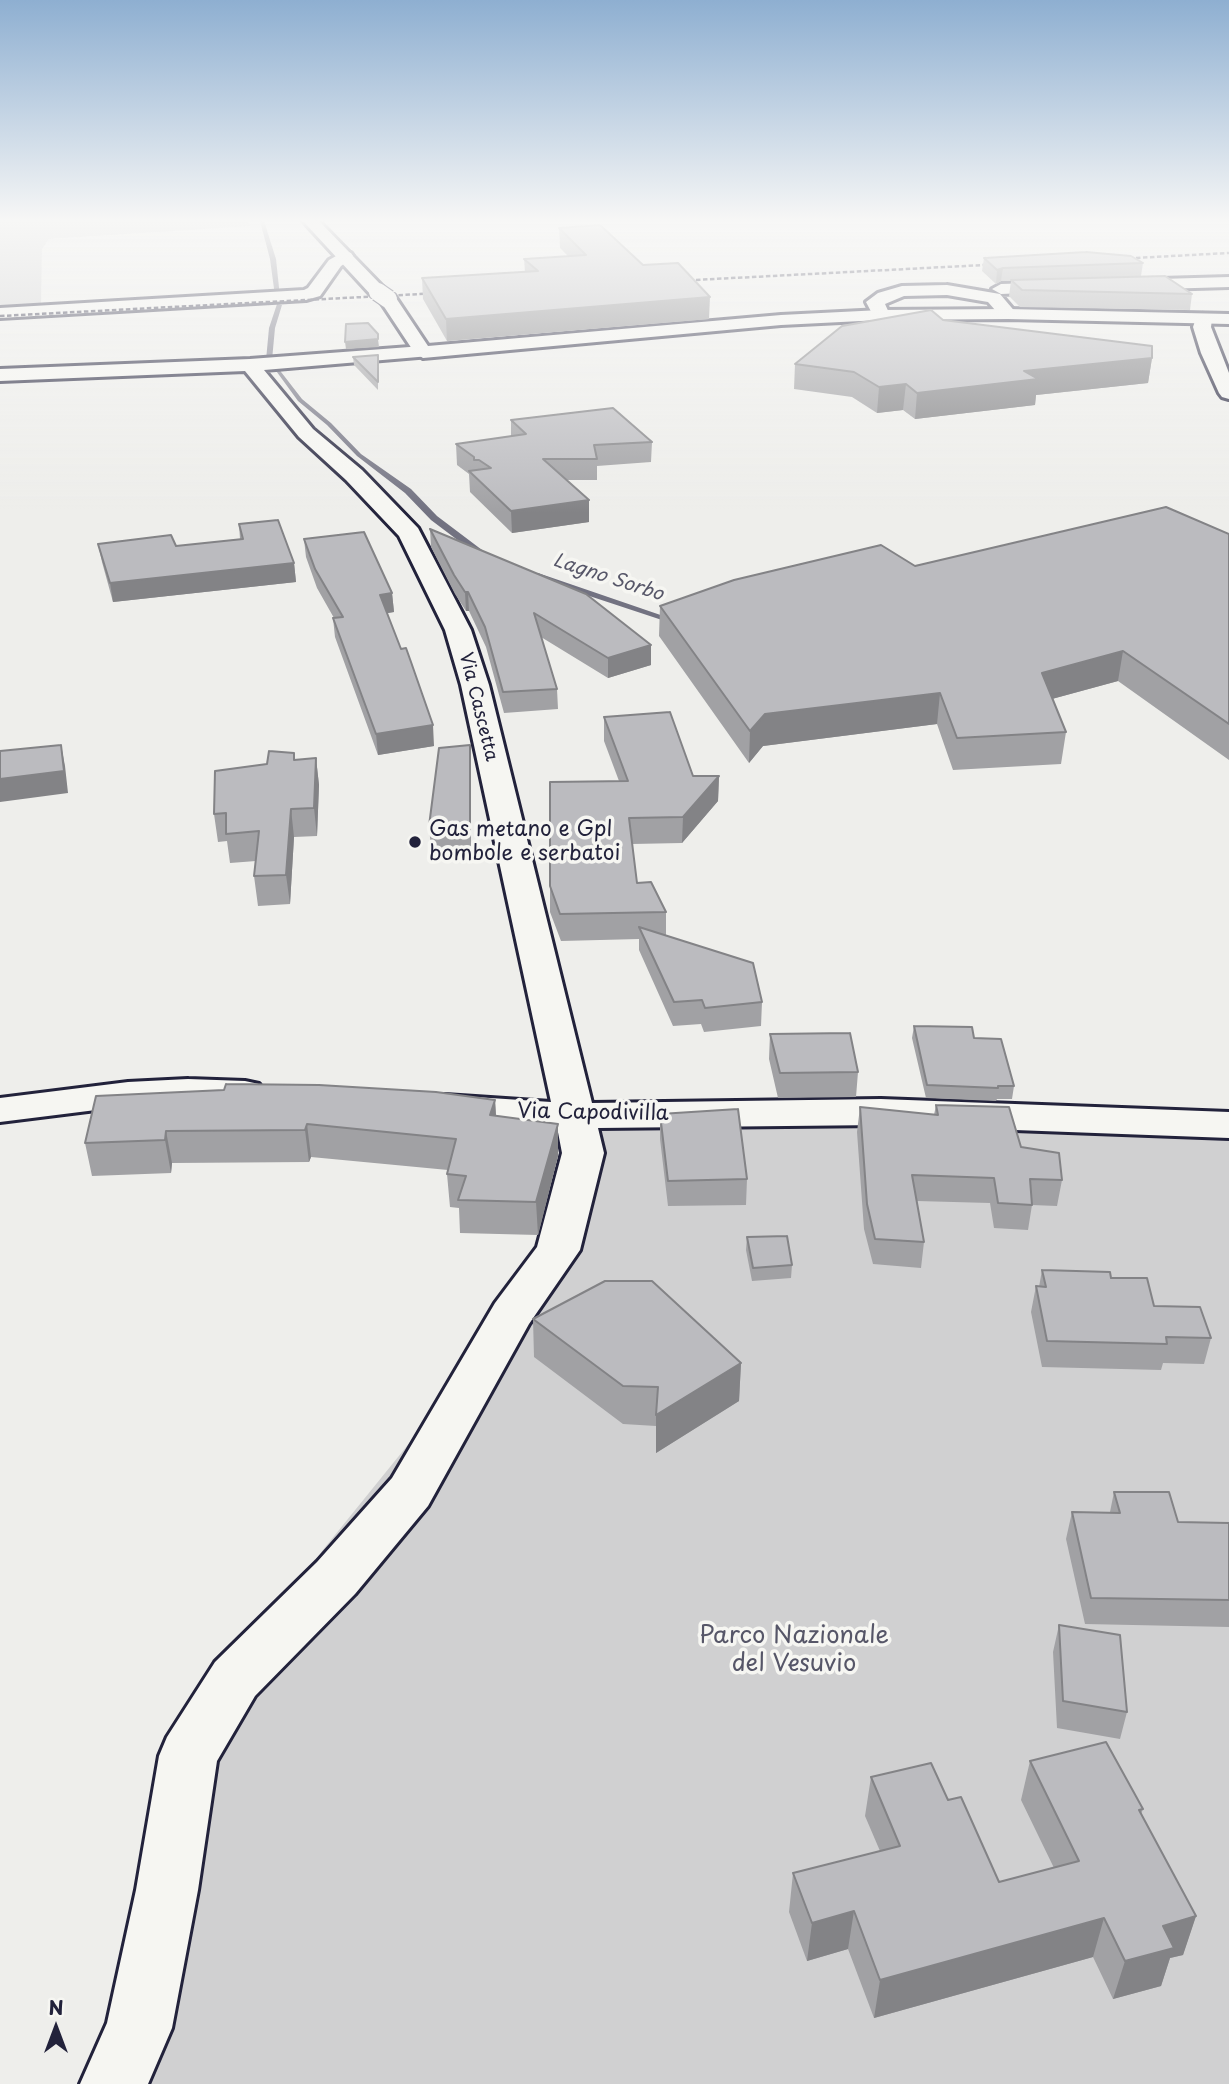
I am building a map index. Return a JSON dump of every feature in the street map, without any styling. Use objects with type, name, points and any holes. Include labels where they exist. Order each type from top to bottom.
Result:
[{"type":"street","points":[[399,318],[422,352]]},
{"type":"street","points":[[0,376],[250,365],[815,318]]},
{"type":"street","points":[[1174,318],[1229,319]]},
{"type":"street","points":[[1203,319],[1202,327],[1210,353],[1229,393]]},
{"type":"street","name":"Via Cascetta","points":[[114,2084],[139,2028],[167,1890],[188,1756],[235,1679],[336,1578],[410,1492],[511,1315],[558,1250],[583,1153],[475,685],[458,630],[410,533],[354,475],[306,433],[250,365]]},
{"type":"street","points":[[0,1110],[128,1094],[188,1091],[280,1094]]},
{"type":"street","name":"Via Capodivilla","points":[[408,1102],[574,1116],[881,1112],[1229,1125]]},
{"type":"green space","name":"Parco Nazionale del Vesuvio","points":[[593,1104],[1229,1116],[1229,2084],[88,2084],[239,1672],[322,1551],[415,1436],[531,1256]]},
{"type":"building","points":[[885,318],[941,318],[1152,346],[1152,358],[1024,371],[1038,379],[917,393],[906,384],[879,387],[854,372],[795,364],[842,326]]},
{"type":"building","points":[[368,323],[378,334],[378,339],[345,342],[346,324]]},
{"type":"building","points":[[378,355],[378,382],[353,357]]},
{"type":"building","points":[[613,408],[652,442],[594,445],[597,459],[543,459],[589,500],[511,511],[469,471],[491,468],[479,460],[474,460],[474,457],[456,444],[526,434],[511,420]]},
{"type":"building","points":[[1166,507],[1229,534],[1229,724],[1123,651],[1042,673],[1066,732],[957,738],[940,693],[765,714],[750,731],[660,606],[734,580],[881,545],[915,566]]},
{"type":"building","points":[[278,520],[294,563],[110,583],[98,544],[171,535],[176,546],[243,539],[239,524]]},
{"type":"building","points":[[430,529],[586,594],[651,645],[608,658],[534,613],[557,689],[503,692],[485,627],[468,592],[465,592],[454,575]]},
{"type":"building","points":[[364,532],[392,593],[380,595],[401,649],[406,648],[433,725],[376,734],[333,618],[343,617],[315,569],[304,539]]},
{"type":"building","points":[[670,712],[693,776],[719,776],[683,817],[629,818],[637,883],[651,882],[666,912],[560,914],[550,886],[550,782],[628,781],[604,717]]},
{"type":"building","points":[[61,745],[64,771],[0,779],[0,751]]},
{"type":"building","points":[[470,745],[470,824],[429,826],[439,748]]},
{"type":"building","points":[[269,751],[294,753],[294,760],[316,758],[314,808],[291,809],[286,875],[254,876],[259,831],[226,834],[226,813],[214,814],[215,771],[267,764]]},
{"type":"building","points":[[639,927],[753,963],[762,1002],[705,1008],[702,1000],[674,1002]]},
{"type":"building","points":[[914,1026],[972,1027],[974,1038],[1001,1039],[1014,1086],[998,1088],[927,1085]]},
{"type":"building","points":[[850,1033],[858,1072],[780,1073],[770,1034]]},
{"type":"building","points":[[226,1084],[319,1085],[436,1092],[495,1100],[490,1115],[558,1124],[536,1202],[458,1200],[466,1176],[447,1174],[456,1139],[307,1124],[305,1130],[166,1131],[165,1140],[85,1143],[96,1096],[224,1090]]},
{"type":"building","points":[[936,1105],[1009,1107],[1021,1147],[1059,1153],[1062,1180],[1030,1179],[1032,1205],[998,1203],[994,1178],[912,1175],[924,1242],[875,1239],[867,1204],[860,1107],[938,1115]]},
{"type":"building","points":[[738,1109],[747,1179],[668,1181],[660,1114]]},
{"type":"building","points":[[787,1236],[792,1265],[753,1268],[747,1237]]},
{"type":"building","points":[[1042,1270],[1110,1272],[1111,1278],[1147,1278],[1154,1306],[1200,1307],[1211,1338],[1166,1337],[1167,1344],[1047,1341],[1036,1286],[1046,1287]]},
{"type":"building","points":[[605,1281],[652,1281],[741,1363],[656,1415],[658,1387],[623,1386],[533,1319]]},
{"type":"building","points":[[1114,1492],[1169,1492],[1178,1522],[1229,1523],[1229,1600],[1091,1598],[1072,1512],[1120,1513]]},
{"type":"building","points":[[1059,1625],[1120,1635],[1127,1712],[1063,1701]]},
{"type":"building","points":[[1106,1742],[1196,1916],[1163,1926],[1174,1948],[1125,1961],[1104,1918],[880,1980],[854,1911],[812,1923],[793,1873],[900,1846],[871,1777],[931,1763],[948,1800],[961,1797],[999,1882],[1079,1861],[1030,1761]]},
{"type":"waterway","name":"Lagno Sorbo","points":[[269,360],[275,318]]},
{"type":"waterway","name":"Lagno Sorbo","points":[[276,369],[300,400],[329,424],[359,455],[408,491],[434,518],[483,555]]},
{"type":"waterway","name":"Lagno Sorbo","points":[[535,575],[674,621]]},
{"type":"place","name":"Gas metano e Gpl bombole e serbatoi","points":[[415,842]]}]
